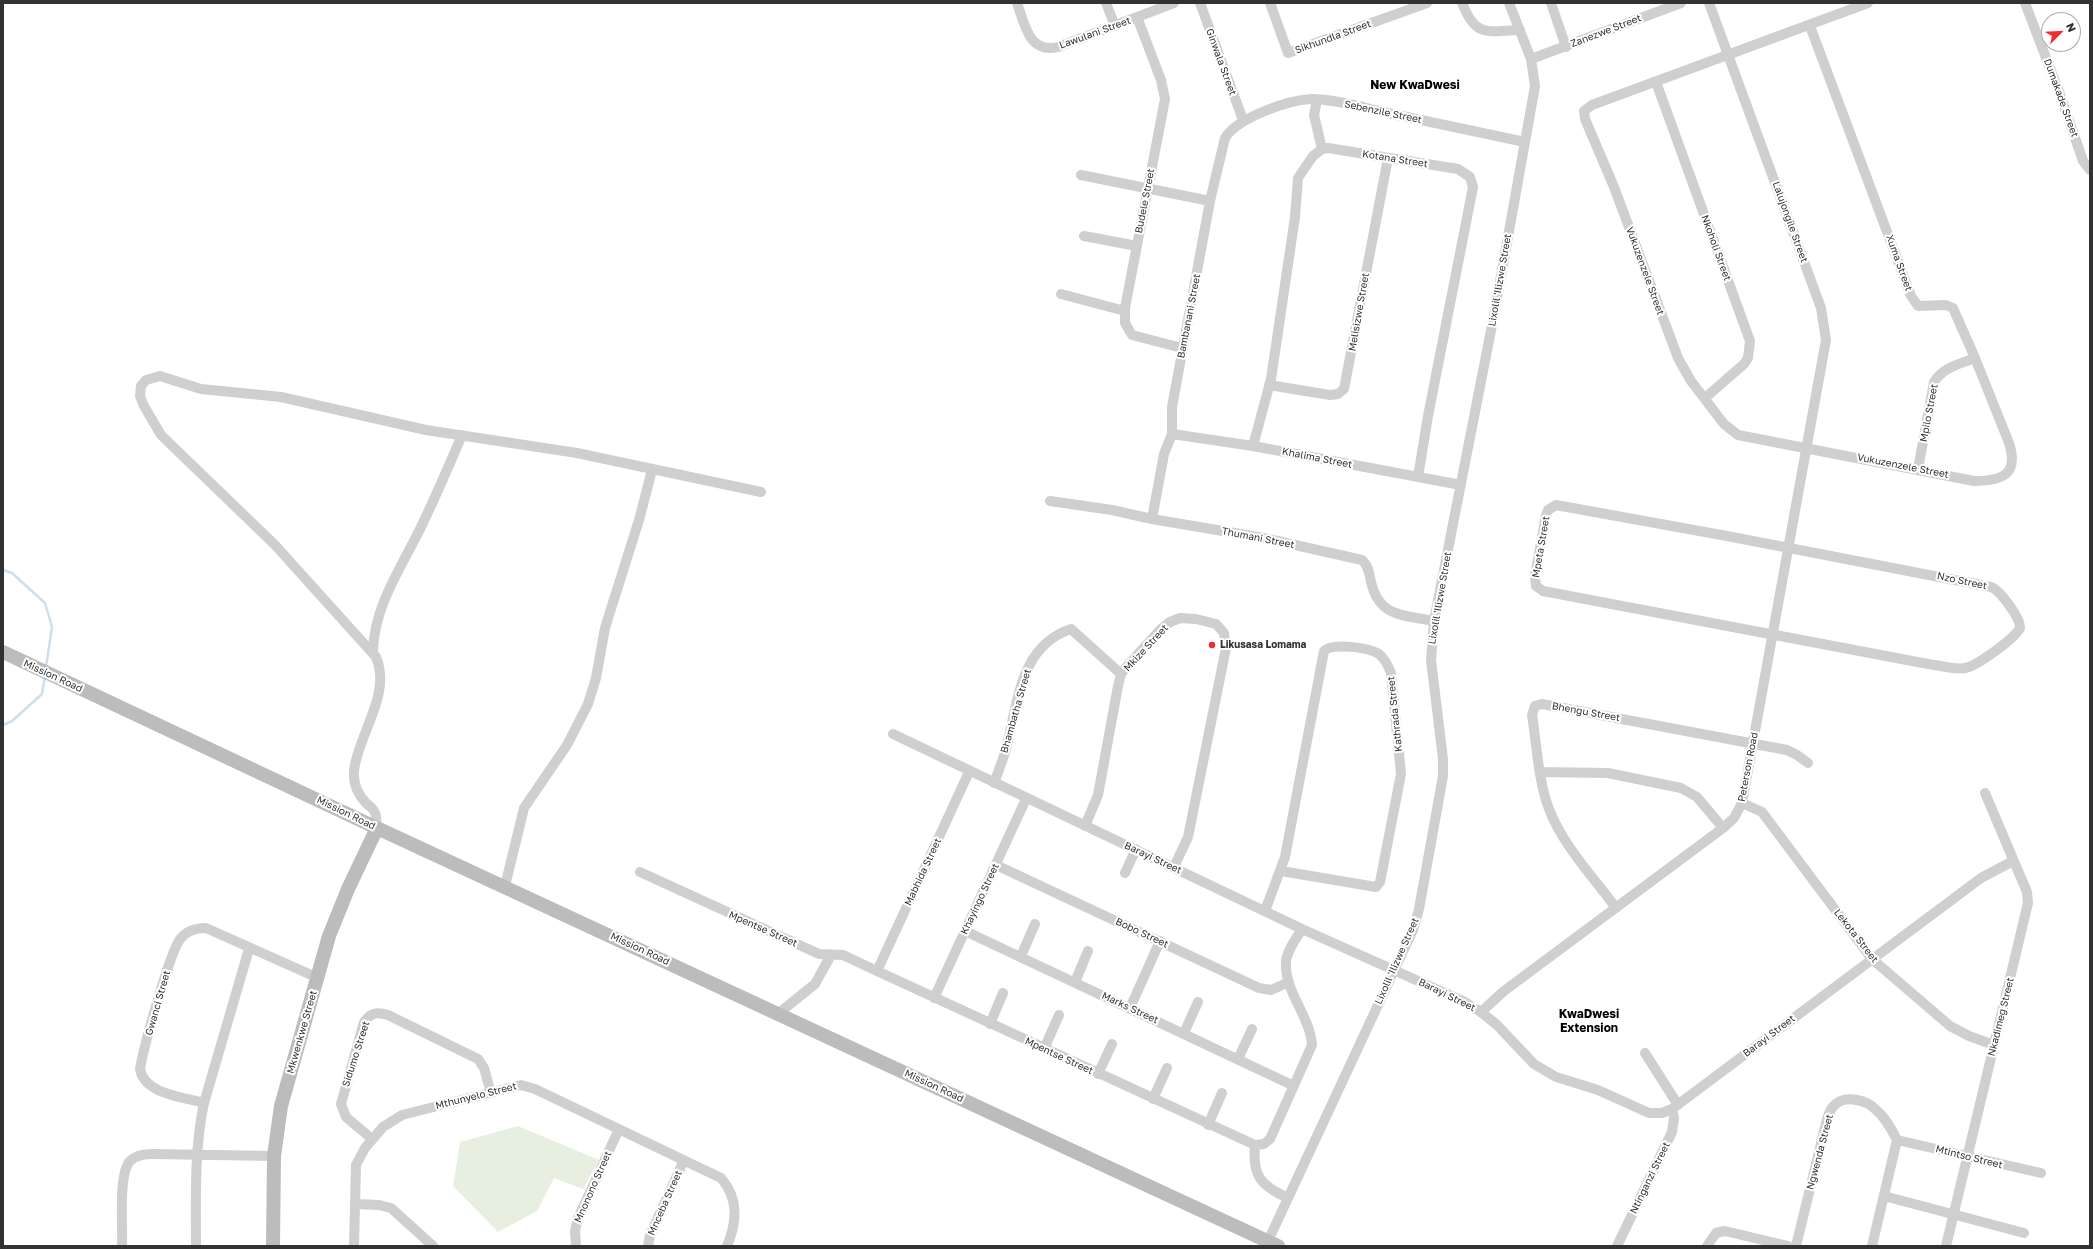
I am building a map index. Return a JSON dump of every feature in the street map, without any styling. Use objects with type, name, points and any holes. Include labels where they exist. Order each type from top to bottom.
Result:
[{"type":"street","name":"Lawulani Street","points":[[1017,3],[1032,40],[1042,48],[1058,47],[1174,3]]},
{"type":"street","points":[[1106,3],[1115,26]]},
{"type":"street","name":"Ginwala Street","points":[[1200,3],[1243,120]]},
{"type":"street","name":"Sikhundla Street","points":[[1270,3],[1288,53],[1427,3]]},
{"type":"street","points":[[1462,3],[1468,18],[1475,27],[1491,31],[1520,30]]},
{"type":"street","name":"Lixolil 'Ilizwe Street","points":[[1273,1244],[1288,1198],[1413,930],[1419,909],[1443,776],[1443,759],[1431,660],[1434,620],[1461,485],[1535,86],[1531,59],[1509,3]]},
{"type":"street","points":[[1551,3],[1566,47]]},
{"type":"street","name":"Zanezwe Street","points":[[1531,59],[1682,3]]},
{"type":"street","name":"Lalujongile Street","points":[[1709,3],[1821,308],[1826,326],[1825,350],[1808,448]]},
{"type":"street","name":"Vukuzenzele Street","points":[[1868,3],[1810,26],[1592,105],[1584,111],[1585,119],[1614,186],[1678,358],[1691,381],[1724,424],[1738,435],[1974,481],[1986,481],[2004,475],[2012,466]]},
{"type":"street","name":"Dumakade Street","points":[[2025,3],[2061,97],[2083,161],[2090,170]]},
{"type":"street","name":"Budele Street","points":[[1136,17],[1159,74],[1164,93],[1164,107],[1124,311],[1125,323],[1132,335],[1182,348]]},
{"type":"street","name":"Xuma Street","points":[[1810,26],[1911,296],[1918,306],[1946,305],[1953,308],[1958,316],[2009,443],[2012,466]]},
{"type":"street","name":"Nkoholi Street","points":[[1656,82],[1750,341],[1748,358],[1744,364],[1705,398]]},
{"type":"street","points":[[1253,446],[1269,385],[1293,235],[1298,178],[1310,159],[1322,149],[1314,115],[1317,100]]},
{"type":"street","name":"Sebenzile Street","points":[[1243,120],[1291,104],[1317,100],[1525,142]]},
{"type":"street","name":"Bambanani Street","points":[[1152,519],[1164,454],[1172,434],[1172,408],[1210,200],[1225,138],[1229,132],[1243,120]]},
{"type":"street","name":"Kotana Street","points":[[1322,149],[1342,149],[1462,170],[1470,177],[1473,187],[1428,416],[1418,478]]},
{"type":"street","name":"Melisizwe Street","points":[[1269,385],[1330,395],[1338,394],[1344,389],[1388,158]]},
{"type":"street","points":[[1081,175],[1210,200]]},
{"type":"street","points":[[1084,236],[1137,246]]},
{"type":"street","points":[[1061,294],[1124,311]]},
{"type":"street","name":"Mpilo Street","points":[[1918,469],[1934,382],[1940,373],[1946,369],[1975,358]]},
{"type":"street","points":[[377,828],[375,813],[361,798],[354,778],[355,764],[366,729],[378,699],[380,665],[372,651],[275,545],[161,435],[144,406],[139,391],[146,380],[160,376],[201,389],[281,397],[426,430],[570,451],[652,470],[760,492]]},
{"type":"street","name":"Khalima Street","points":[[1172,434],[1253,446],[1461,485]]},
{"type":"street","points":[[372,651],[373,639],[380,610],[419,531],[462,435]]},
{"type":"street","name":"Peterson Road","points":[[1481,1012],[1504,991],[1723,828],[1734,818],[1742,803],[1808,448]]},
{"type":"street","points":[[506,886],[524,808],[567,745],[588,704],[596,678],[605,628],[639,520],[652,470]]},
{"type":"street","name":"Thumani Street","points":[[1050,501],[1112,510],[1152,519],[1264,538],[1362,560],[1367,566],[1376,595],[1389,612],[1434,620]]},
{"type":"street","name":"Mpeta Street","points":[[1774,635],[1543,592],[1536,586],[1535,576],[1546,515],[1548,510],[1556,505],[1789,549]]},
{"type":"street","name":"Nzo Street","points":[[1774,635],[1959,668],[1970,666],[1981,660],[2015,635],[2020,628],[2018,618],[1994,588],[1789,549]]},
{"type":"street","name":"Mkize Street","points":[[1085,826],[1100,787],[1121,674],[1160,630],[1175,620],[1186,617],[1211,622],[1220,627],[1224,633],[1226,648],[1188,837],[1174,867]]},
{"type":"street","name":"Bhambatha Street","points":[[994,783],[1006,750],[1026,670],[1032,659],[1049,642],[1063,632],[1071,629],[1121,674]]},
{"type":"street","name":"Kathrada Street","points":[[1266,911],[1285,857],[1324,651],[1331,647],[1343,647],[1370,650],[1378,653],[1386,661],[1391,673],[1401,774],[1380,882],[1376,887],[1281,871]]},
{"type":"street","name":"Mission Road","points":[[3,652],[377,828],[506,886],[1273,1244]]},
{"type":"street","name":"Bhengu Street","points":[[1616,908],[1554,821],[1545,798],[1532,716],[1533,710],[1538,704],[1752,743],[1792,752],[1808,763]]},
{"type":"street","name":"Barayi Street","points":[[893,734],[1026,799],[1174,867],[1302,929],[1394,969],[1481,1012],[1497,1025],[1534,1064],[1556,1077],[1598,1090],[1649,1113],[1662,1113],[1675,1107],[1981,878],[2013,861]]},
{"type":"street","name":"Mabhida Street","points":[[876,971],[970,772]]},
{"type":"street","points":[[1540,772],[1608,773],[1682,788],[1697,797],[1723,828]]},
{"type":"street","name":"Nkadimeg Street","points":[[1946,1246],[2028,903],[2027,892],[1986,793]]},
{"type":"street","name":"Khayingo Street","points":[[934,998],[1026,799]]},
{"type":"street","name":"Lekota Street","points":[[1742,803],[1762,812],[1872,959],[1933,1013],[1960,1032],[1994,1045]]},
{"type":"street","name":"Mkwenkwe Street","points":[[273,1246],[274,1156],[281,1106],[336,916],[377,828]]},
{"type":"street","points":[[1125,873],[1136,850]]},
{"type":"street","name":"Bobo Street","points":[[996,865],[1259,988],[1271,990],[1289,982]]},
{"type":"street","name":"Mpentse Street","points":[[640,872],[818,954],[839,954],[848,956],[876,971],[1254,1145]]},
{"type":"street","points":[[1021,956],[1035,924]]},
{"type":"street","name":"Gwanci Street","points":[[204,1103],[154,1088],[145,1082],[142,1076],[141,1062],[161,993],[177,944],[181,937],[190,931],[206,928],[249,949],[318,978]]},
{"type":"street","points":[[1288,1198],[1266,1186],[1259,1179],[1254,1163],[1254,1145],[1264,1144],[1270,1139],[1312,1045],[1308,1026],[1289,982],[1286,968],[1287,956],[1302,929]]},
{"type":"street","name":"Marks Street","points":[[965,931],[1021,956],[1294,1086]]},
{"type":"street","points":[[1130,1008],[1160,941]]},
{"type":"street","points":[[196,1246],[196,1156],[204,1103],[249,949]]},
{"type":"street","points":[[1075,982],[1088,951]]},
{"type":"street","points":[[779,1013],[815,984],[831,955]]},
{"type":"street","points":[[990,1024],[1003,993]]},
{"type":"street","points":[[1184,1033],[1198,1002]]},
{"type":"street","name":"Sidumo Street","points":[[372,1139],[346,1117],[341,1100],[364,1022],[375,1013],[388,1015],[472,1055],[484,1068],[491,1093]]},
{"type":"street","points":[[1044,1049],[1059,1015]]},
{"type":"street","points":[[1238,1059],[1252,1029]]},
{"type":"street","points":[[1098,1074],[1112,1044]]},
{"type":"street","points":[[1645,1053],[1675,1107]]},
{"type":"street","points":[[1153,1099],[1167,1068]]},
{"type":"street","name":"Mthunyelo Street","points":[[354,1246],[356,1165],[372,1139],[382,1127],[396,1118],[516,1085],[528,1086],[715,1174],[726,1184],[733,1202],[736,1220],[727,1246]]},
{"type":"street","points":[[1208,1125],[1222,1093]]},
{"type":"street","name":"Ngwenda Street","points":[[1796,1246],[1831,1108],[1843,1100],[1852,1100],[1869,1105],[1882,1115],[1897,1140]]},
{"type":"street","name":"Ntinganzi Street","points":[[1617,1246],[1672,1132],[1675,1107]]},
{"type":"street","name":"Mnonono Street","points":[[576,1246],[574,1231],[578,1218],[619,1129]]},
{"type":"street","points":[[1872,1246],[1897,1140]]},
{"type":"street","name":"Mtintso Street","points":[[1897,1140],[2041,1173]]},
{"type":"street","points":[[122,1246],[124,1177],[129,1162],[134,1158],[144,1154],[274,1156]]},
{"type":"street","name":"Mnceba Street","points":[[648,1246],[650,1235],[684,1160]]},
{"type":"street","points":[[1884,1196],[2024,1233]]},
{"type":"street","points":[[356,1204],[379,1205],[391,1208],[433,1246]]},
{"type":"street","points":[[1707,1246],[1716,1233],[1725,1231],[1788,1246]]},
{"type":"green space","points":[[518,1126],[599,1160],[583,1189],[554,1178],[537,1211],[498,1232],[453,1186],[460,1142]]},
{"type":"waterway","points":[[3,570],[12,573],[45,603],[52,627],[46,667]]},
{"type":"waterway","points":[[3,725],[12,721],[42,694],[45,676]]},
{"type":"place","name":"Likusasa Lomama","points":[[1212,645]]},
{"type":"district","name":"New KwaDwesi","points":[[1415,85]]},
{"type":"district","name":"KwaDwesi Extension","points":[[1589,1021]]}]
